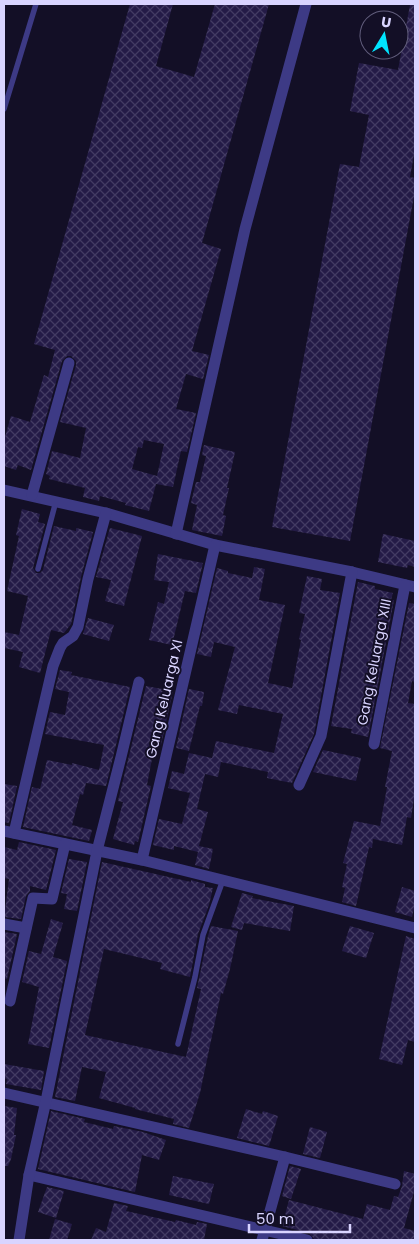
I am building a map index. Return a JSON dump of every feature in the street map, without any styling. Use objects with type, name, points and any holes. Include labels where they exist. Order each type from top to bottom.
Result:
[{"type":"street","points":[[176,534],[245,229],[306,4]]},
{"type":"street","points":[[32,495],[69,363]]},
{"type":"street","points":[[4,490],[106,513],[215,545],[352,572],[410,586]]},
{"type":"street","points":[[106,513],[88,579],[78,628],[73,636],[60,648],[53,666],[9,832],[142,860],[415,928]]},
{"type":"street","name":"Gang Keluarga XI","points":[[142,860],[215,545]]},
{"type":"street","points":[[298,785],[320,736],[352,572]]},
{"type":"street","name":"Gang Keluarga XIII","points":[[374,744],[410,586]]},
{"type":"street","points":[[19,1240],[29,1175],[46,1102],[96,851],[122,757],[138,682]]},
{"type":"street","points":[[10,1001],[34,898],[52,899],[65,844]]},
{"type":"street","points":[[4,924],[26,928]]},
{"type":"street","points":[[4,1092],[396,1184]]},
{"type":"street","points":[[264,1236],[285,1157]]},
{"type":"street","points":[[29,1175],[264,1236],[308,1240]]},
{"type":"lane","points":[[4,109],[36,4]]},
{"type":"lane","points":[[38,569],[56,501]]},
{"type":"lane","points":[[178,1044],[203,935],[223,880]]},
{"type":"building","points":[[130,4],[173,4],[156,66],[194,77],[215,4],[269,4],[202,243],[221,249],[192,351],[209,355],[203,379],[186,374],[176,409],[196,413],[187,452],[181,451],[173,487],[156,484],[149,511],[100,496],[99,501],[83,497],[85,488],[49,479],[50,476],[46,474],[52,451],[80,458],[86,428],[60,422],[76,365],[76,361],[71,356],[67,356],[62,361],[31,470],[18,465],[16,470],[4,466],[4,440],[11,416],[30,422],[44,375],[48,377],[55,350],[34,344]],"holes":[[[144,440],[164,444],[157,476],[132,469],[138,447],[142,448]]]},
{"type":"building","points":[[410,5],[415,5],[415,149],[410,177],[415,178],[415,191],[350,541],[272,527],[340,164],[359,167],[369,115],[350,111],[359,63],[398,70],[400,60],[409,60]]},
{"type":"building","points":[[204,445],[235,452],[227,488],[229,488],[223,515],[226,516],[222,536],[192,530],[197,505],[191,503],[196,482],[200,482],[206,456],[202,455]]},
{"type":"building","points":[[22,509],[40,514],[38,522],[45,524],[33,568],[36,573],[40,573],[43,570],[54,526],[76,531],[76,528],[93,532],[71,624],[64,633],[51,630],[40,673],[19,667],[23,652],[4,648],[4,632],[19,635],[28,596],[7,591],[19,536],[16,535]]},
{"type":"building","points":[[110,528],[142,536],[124,606],[105,601],[111,580],[96,577]]},
{"type":"building","points":[[383,534],[415,541],[415,567],[408,565],[407,568],[378,562]]},
{"type":"building","points":[[158,554],[203,563],[196,593],[185,591],[172,645],[149,640],[158,602],[164,604],[169,582],[154,580]]},
{"type":"building","points":[[254,567],[265,569],[259,600],[285,605],[268,683],[292,688],[301,640],[299,639],[305,614],[299,613],[307,576],[322,579],[320,590],[340,593],[314,734],[292,783],[267,778],[268,772],[221,762],[218,777],[205,774],[197,809],[208,812],[199,846],[213,849],[209,869],[195,865],[198,852],[174,846],[174,850],[153,845],[159,819],[182,824],[190,793],[168,788],[172,771],[184,774],[189,753],[212,758],[216,741],[274,753],[283,714],[239,705],[237,714],[218,710],[235,647],[214,642],[211,657],[197,654],[217,568],[228,571],[228,573],[252,578]]},
{"type":"building","points":[[358,582],[375,586],[375,589],[393,593],[391,600],[394,600],[368,737],[351,733],[352,729],[331,726]]},
{"type":"building","points":[[409,603],[415,604],[415,682],[412,681],[408,703],[415,704],[415,792],[411,818],[407,817],[402,845],[373,839],[372,848],[369,847],[356,906],[342,902],[345,888],[342,887],[347,864],[343,863],[354,821],[380,826],[392,751],[380,748]]},
{"type":"building","points":[[88,618],[114,625],[109,641],[83,634]]},
{"type":"building","points":[[60,670],[72,672],[71,675],[130,687],[106,786],[86,783],[83,795],[80,794],[72,825],[92,830],[89,841],[23,827],[32,787],[40,789],[47,760],[72,765],[72,763],[99,770],[104,745],[45,734],[50,712],[65,715],[69,692],[55,689]]},
{"type":"building","points":[[146,686],[173,691],[161,745],[155,743],[147,785],[151,786],[138,842],[135,841],[134,845],[113,839],[123,802],[118,801]]},
{"type":"building","points":[[189,689],[204,692],[202,706],[200,706],[189,751],[176,748]]},
{"type":"building","points":[[323,750],[361,758],[356,781],[313,772]]},
{"type":"building","points":[[4,784],[17,786],[9,823],[4,822]]},
{"type":"building","points":[[19,842],[56,850],[46,890],[30,886],[21,919],[4,917],[9,879],[4,878],[4,847],[17,850]]},
{"type":"building","points":[[69,859],[87,862],[77,911],[64,909],[67,894],[61,893]]},
{"type":"building","points":[[102,862],[191,882],[191,880],[205,884],[205,887],[213,888],[198,934],[190,977],[160,969],[162,963],[104,949],[85,1035],[186,1057],[201,989],[197,988],[211,926],[238,931],[230,969],[223,994],[221,993],[200,1093],[189,1128],[173,1124],[174,1119],[99,1098],[106,1072],[82,1067],[75,1101],[55,1097]]},
{"type":"building","points":[[402,887],[415,891],[412,917],[395,912]]},
{"type":"building","points":[[242,893],[253,896],[252,898],[294,906],[290,931],[244,923],[242,930],[231,927]]},
{"type":"building","points":[[51,919],[63,923],[53,957],[67,961],[49,1048],[28,1044],[39,987],[22,982],[29,951],[41,954]]},
{"type":"building","points":[[350,926],[374,933],[366,958],[342,951]]},
{"type":"building","points":[[4,932],[17,934],[7,979],[4,978]]},
{"type":"building","points":[[406,936],[415,939],[415,1042],[408,1040],[402,1065],[379,1059]]},
{"type":"building","points":[[4,1064],[44,1071],[41,1090],[6,1084]]},
{"type":"building","points":[[4,1106],[17,1108],[14,1135],[16,1135],[8,1166],[4,1166]]},
{"type":"building","points":[[246,1109],[262,1114],[263,1111],[278,1116],[269,1146],[237,1138]]},
{"type":"building","points":[[51,1111],[85,1119],[84,1122],[113,1129],[114,1126],[143,1132],[166,1140],[159,1160],[142,1155],[135,1192],[38,1169]]},
{"type":"building","points":[[310,1127],[327,1132],[320,1158],[303,1154]]},
{"type":"building","points":[[290,1166],[301,1169],[291,1199],[282,1196]]},
{"type":"building","points":[[404,1171],[415,1174],[415,1188],[404,1228],[415,1231],[415,1240],[321,1240],[314,1239],[309,1233],[282,1226],[289,1200],[363,1219],[367,1204],[390,1210],[394,1196],[398,1197],[402,1186]]},
{"type":"building","points":[[173,1176],[214,1184],[209,1204],[169,1195]]},
{"type":"building","points":[[47,1187],[64,1191],[56,1218],[38,1212]]},
{"type":"building","points":[[114,1203],[128,1206],[126,1211],[175,1222],[176,1220],[196,1225],[197,1222],[207,1224],[204,1240],[91,1240],[96,1228],[106,1232]]},
{"type":"building","points":[[55,1219],[72,1224],[67,1240],[49,1240]]}]
